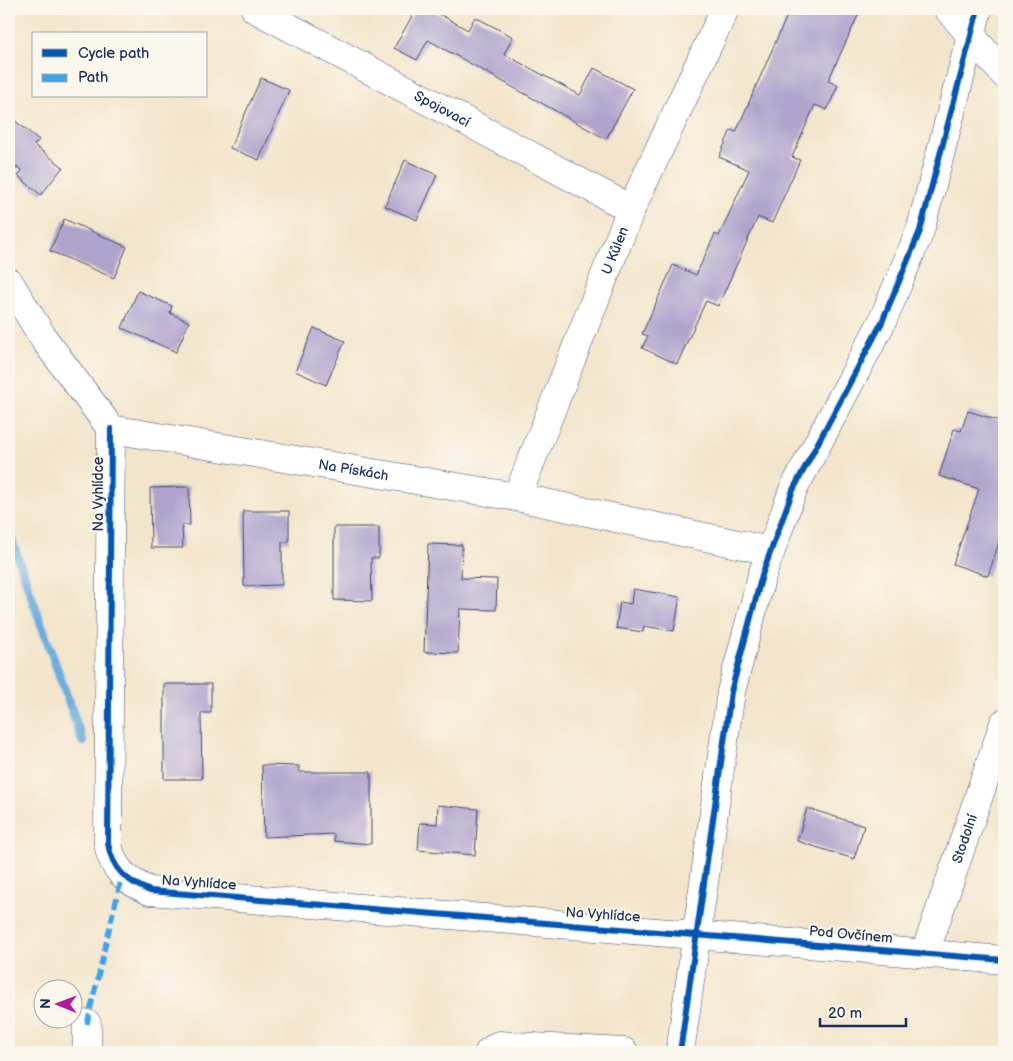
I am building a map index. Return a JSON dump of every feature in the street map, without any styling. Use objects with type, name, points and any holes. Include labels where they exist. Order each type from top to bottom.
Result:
[{"type":"street","name":"Spojovací","points":[[255,9],[631,209]]},
{"type":"street","name":"U Kůlen","points":[[517,497],[631,209],[725,9]]},
{"type":"street","points":[[948,9],[970,37],[1004,74]]},
{"type":"street","points":[[680,1052],[732,692],[762,575],[793,490],[882,322],[920,231],[978,9]]},
{"type":"street","points":[[9,282],[44,339],[111,429]]},
{"type":"street","name":"Na Pískách","points":[[111,429],[517,497],[770,551]]},
{"type":"street","name":"Na Vyhlídce","points":[[111,429],[108,842],[110,855],[122,875],[132,883],[150,891],[696,934]]},
{"type":"street","name":"Stodolní","points":[[925,953],[1004,723]]},
{"type":"street","name":"Pod Ovčínem","points":[[696,934],[1004,960]]},
{"type":"street","points":[[87,1024],[87,1052]]},
{"type":"street","points":[[488,1052],[499,1045],[624,1052]]},
{"type":"building","points":[[416,9],[430,9],[468,30],[475,17],[513,37],[504,54],[580,95],[594,68],[633,89],[606,139],[428,40],[417,60],[394,48]]},
{"type":"building","points":[[790,9],[861,9],[828,81],[838,85],[827,110],[815,105],[792,157],[800,160],[772,223],[758,217],[718,306],[706,301],[677,364],[642,348],[648,336],[642,334],[673,265],[696,275],[715,234],[719,236],[749,170],[719,157],[731,130],[736,132]]},
{"type":"building","points":[[261,78],[289,90],[259,160],[230,148]]},
{"type":"building","points":[[9,116],[39,140],[34,145],[63,167],[41,195],[18,176],[22,171],[17,167],[9,177]]},
{"type":"building","points":[[405,160],[437,175],[417,220],[385,206]]},
{"type":"building","points":[[64,219],[127,247],[114,278],[50,251]]},
{"type":"building","points":[[138,291],[172,306],[170,313],[189,322],[176,352],[122,328]]},
{"type":"building","points":[[314,328],[345,341],[326,385],[295,371]]},
{"type":"building","points":[[968,411],[1000,421],[999,425],[1004,427],[1004,527],[988,576],[953,564],[979,489],[939,476],[954,429],[961,431]]},
{"type":"building","points":[[189,487],[190,525],[182,525],[183,548],[151,548],[150,488]]},
{"type":"building","points":[[243,511],[289,511],[289,542],[282,542],[282,585],[244,586]]},
{"type":"building","points":[[334,527],[379,527],[379,558],[371,558],[372,601],[334,600]]},
{"type":"building","points":[[428,544],[462,545],[461,578],[497,579],[496,610],[460,609],[458,653],[424,652]]},
{"type":"building","points":[[633,589],[680,597],[674,631],[644,626],[643,632],[616,628],[620,602],[631,604]]},
{"type":"building","points":[[164,684],[211,684],[211,713],[201,713],[202,779],[164,779]]},
{"type":"building","points":[[262,765],[299,766],[299,772],[371,772],[371,844],[334,841],[334,834],[264,837]]},
{"type":"building","points":[[438,805],[478,809],[475,855],[418,850],[420,823],[437,824]]},
{"type":"building","points":[[807,808],[864,826],[854,859],[797,841]]},
{"type":"waterway","points":[[9,533],[83,742]]},
{"type":"marked path","points":[[87,1024],[122,875]]},
{"type":"cycle path","points":[[680,1052],[731,692],[762,575],[793,490],[882,322],[920,231],[978,9]]},
{"type":"cycle path","points":[[111,429],[108,843],[117,867],[121,873],[134,883],[150,891],[1004,960]]}]
